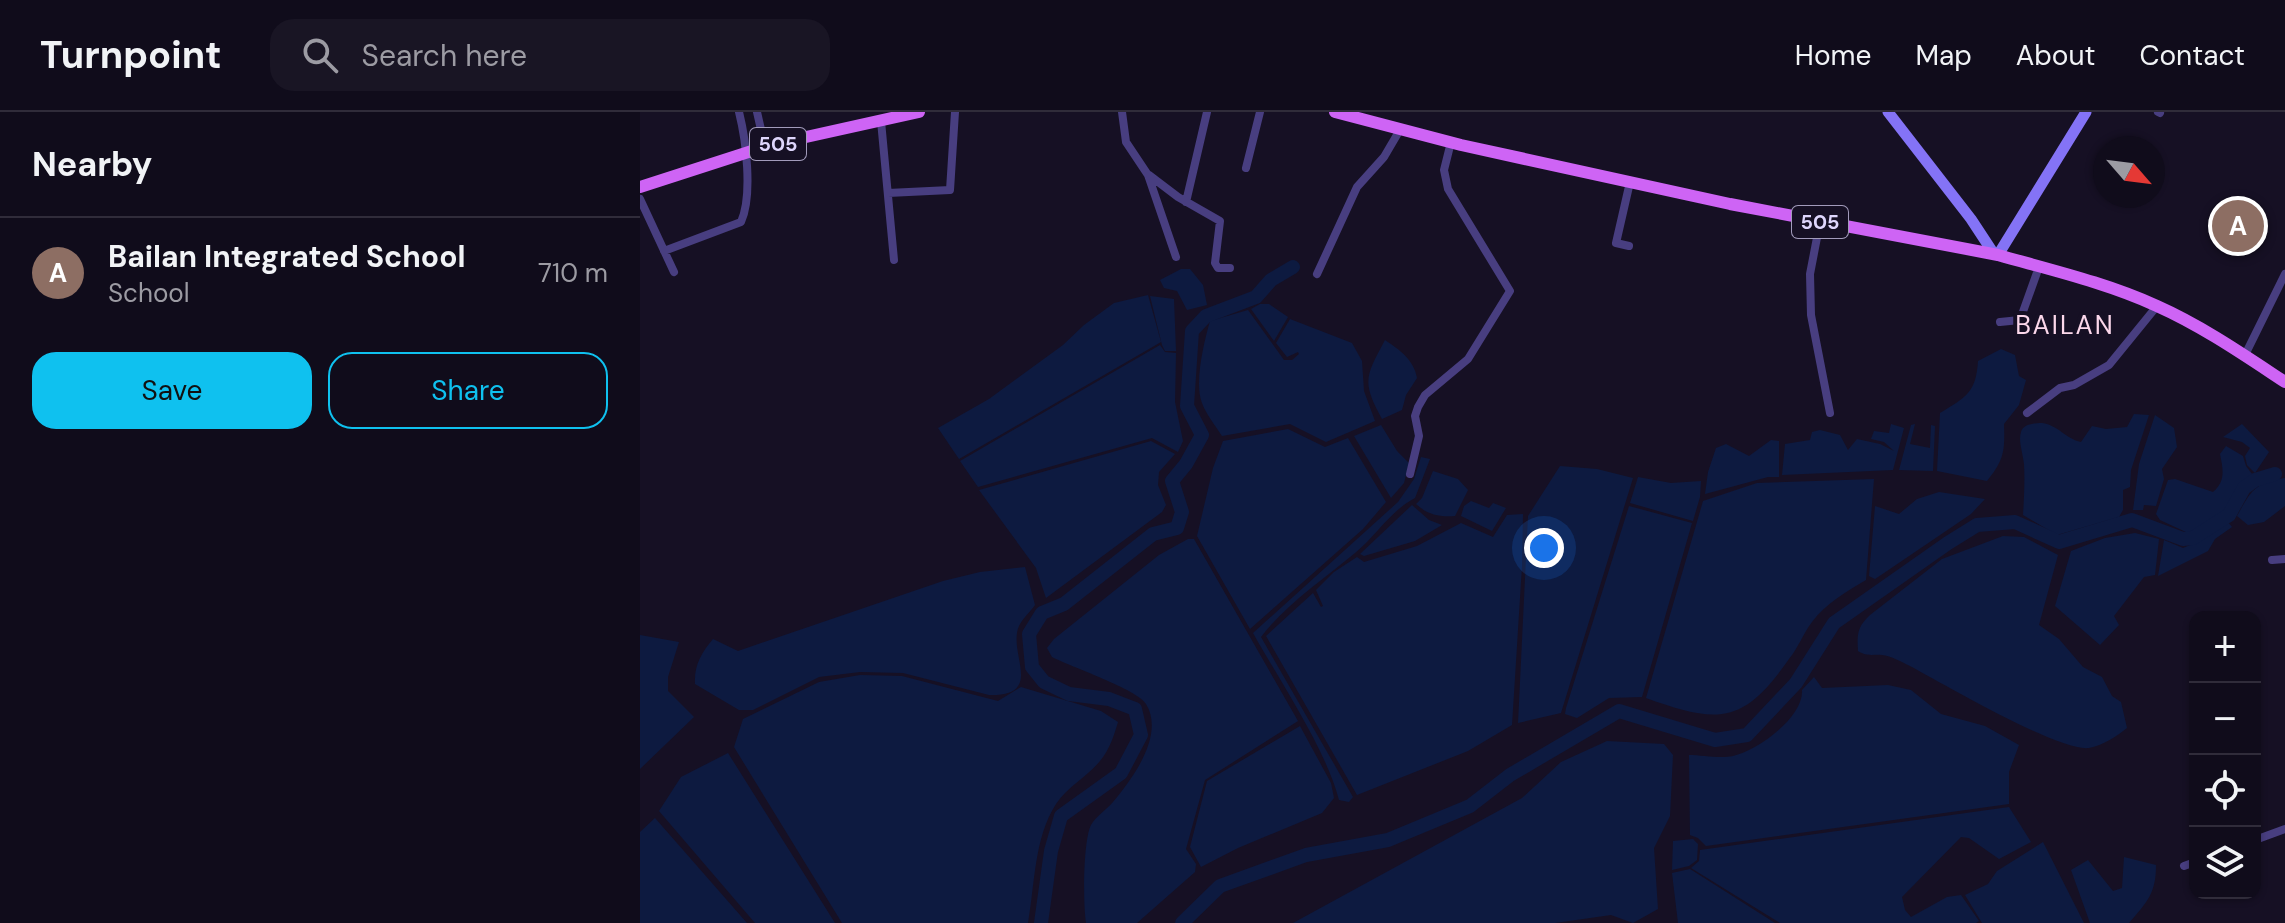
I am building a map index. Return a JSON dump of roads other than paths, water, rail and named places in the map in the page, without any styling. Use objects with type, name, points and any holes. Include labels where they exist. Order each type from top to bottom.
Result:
[{"type":"main road","name":"505","points":[[640,187],[746,152],[919,112]]},
{"type":"main road","name":"505","points":[[1335,112],[1451,142],[1630,182],[1996,255],[2039,267],[2157,306],[2245,355],[2285,382]]},
{"type":"main road","points":[[1888,112],[1996,255],[2086,112]]},
{"type":"street","points":[[664,251],[741,222],[746,212],[746,152],[739,112]]},
{"type":"street","points":[[757,112],[765,147]]},
{"type":"street","points":[[888,193],[950,190],[955,112]]},
{"type":"street","points":[[1122,112],[1126,142],[1148,175],[1176,257]]},
{"type":"street","points":[[1186,202],[1207,112]]},
{"type":"street","points":[[1246,168],[1260,112]]},
{"type":"street","points":[[881,121],[894,260]]},
{"type":"street","points":[[1317,274],[1357,187],[1384,157],[1402,128]]},
{"type":"street","points":[[1410,474],[1419,436],[1415,416],[1418,407],[1425,395],[1468,359],[1510,291],[1448,189],[1444,170],[1451,142]]},
{"type":"street","points":[[1148,175],[1220,221],[1215,263],[1218,268],[1230,268]]},
{"type":"street","points":[[1629,246],[1616,243],[1630,182]]},
{"type":"street","points":[[640,199],[674,272]]},
{"type":"street","points":[[1820,222],[1810,274],[1811,315],[1830,413]]},
{"type":"street","points":[[2000,322],[2020,320],[2039,267]]},
{"type":"street","points":[[2245,355],[2285,274]]},
{"type":"street","points":[[2027,413],[2060,388],[2074,385],[2109,365],[2157,306]]},
{"type":"street","points":[[2272,560],[2285,559]]},
{"type":"street","points":[[2261,838],[2285,829]]},
{"type":"street","points":[[2184,866],[2189,864]]},
{"type":"water","points":[[1181,269],[1190,269],[1203,285],[1207,305],[1187,310],[1177,291],[1164,288],[1160,280]]},
{"type":"water","points":[[1148,295],[1161,342],[959,459],[938,428],[989,399],[1114,303]]},
{"type":"water","points":[[1150,296],[1174,299],[1176,351],[1165,351],[1162,345]]},
{"type":"water","points":[[1260,304],[1269,304],[1288,317],[1274,341],[1251,309]]},
{"type":"water","points":[[1248,310],[1284,360],[1292,360],[1299,354],[1287,357],[1276,343],[1290,319],[1352,343],[1362,361],[1364,391],[1375,421],[1326,442],[1290,424],[1222,436],[1200,395],[1199,374],[1203,351],[1210,321]]},
{"type":"water","points":[[1385,340],[1410,361],[1417,378],[1406,395],[1402,410],[1382,419],[1371,396],[1368,379]]},
{"type":"water","points":[[1160,345],[1165,352],[1176,353],[1175,402],[1183,441],[1178,452],[1152,438],[978,487],[960,461]]},
{"type":"water","points":[[2001,349],[2015,355],[2019,376],[2026,380],[2019,405],[2004,424],[2004,448],[1997,467],[1987,481],[1937,471],[1940,413],[1968,393],[1975,380],[1978,361]]},
{"type":"water","points":[[2134,414],[2149,415],[2131,470],[2130,487],[2123,490],[2123,510],[2119,517],[2057,535],[2023,515],[2024,470],[2020,439],[2024,427],[2036,423],[2048,424],[2081,442],[2092,426],[2106,429],[2127,427]]},
{"type":"water","points":[[2155,415],[2174,428],[2177,447],[2162,469],[2164,479],[2156,506],[2144,505],[2143,510],[2133,510],[2139,464]]},
{"type":"water","points":[[1891,424],[1904,428],[1893,470],[1782,475],[1785,444],[1810,440],[1812,432],[1820,430],[1840,435],[1848,450],[1857,439],[1894,451],[1884,442],[1871,439],[1874,431],[1889,433]]},
{"type":"water","points":[[1915,424],[1910,444],[1930,448],[1931,425],[1935,426],[1933,471],[1899,470],[1911,425]]},
{"type":"water","points":[[2242,424],[2269,452],[2255,473],[2247,465],[2245,456],[2250,448],[2242,442],[2223,437]]},
{"type":"water","points":[[1381,425],[1397,451],[1409,463],[1404,483],[1391,498],[1354,436]]},
{"type":"water","points":[[1288,429],[1325,447],[1348,438],[1386,502],[1363,529],[1250,629],[1197,536],[1213,468],[1223,441]]},
{"type":"water","points":[[1771,440],[1779,441],[1779,477],[1768,477],[1705,494],[1716,448],[1726,444],[1749,456]]},
{"type":"water","points":[[1151,441],[1175,454],[1159,472],[1158,485],[1166,505],[1162,512],[1046,598],[1036,568],[979,490]]},
{"type":"water","points":[[2226,446],[2243,456],[2252,474],[2238,489],[2225,513],[2188,533],[2160,520],[2156,514],[2168,480],[2175,479],[2213,492],[2217,488],[2222,474],[2220,454]]},
{"type":"water","points":[[1421,457],[1430,459],[1415,498],[1294,603],[1261,637],[1353,797],[1349,802],[1339,800],[1313,737],[1253,633],[1398,502],[1414,479]]},
{"type":"water","points":[[1560,466],[1597,469],[1633,478],[1561,713],[1518,723],[1528,516]]},
{"type":"water","points":[[1433,471],[1458,479],[1468,490],[1455,516],[1434,514],[1416,504],[1422,498]]},
{"type":"water","points":[[1638,477],[1671,483],[1701,481],[1693,521],[1630,503]]},
{"type":"water","points":[[2285,478],[2285,506],[2264,522],[2248,525],[2237,516],[2260,485]]},
{"type":"water","points":[[1874,479],[1866,580],[1817,615],[1773,681],[1757,697],[1727,713],[1711,714],[1692,712],[1646,698],[1703,501],[1757,483]]},
{"type":"water","points":[[1939,492],[1985,499],[1971,514],[1875,579],[1869,576],[1875,506],[1899,514],[1917,499]]},
{"type":"water","points":[[1471,501],[1489,508],[1493,503],[1506,508],[1492,531],[1461,516],[1464,506]]},
{"type":"water","points":[[1412,505],[1429,520],[1442,525],[1415,541],[1364,556],[1360,554]]},
{"type":"water","points":[[1629,506],[1692,523],[1642,697],[1609,698],[1577,718],[1565,714],[1566,708]]},
{"type":"water","points":[[1523,514],[1512,725],[1468,751],[1357,795],[1266,636],[1313,593],[1323,606],[1316,590],[1334,572],[1357,557],[1364,562],[1417,546],[1461,523],[1493,537],[1507,515]]},
{"type":"water","points":[[2228,522],[2232,527],[2215,539],[2208,551],[2158,576],[2164,540],[2183,548],[2200,541]]},
{"type":"water","points":[[2135,533],[2159,539],[2155,575],[2144,577],[2114,616],[2119,625],[2100,645],[2055,606],[2071,551],[2105,538]]},
{"type":"water","points":[[2003,536],[2024,537],[2058,555],[2039,625],[2059,639],[2083,667],[2102,677],[2112,696],[2121,702],[2127,728],[2104,743],[2089,748],[2053,739],[2000,715],[1896,659],[1858,651],[1862,623],[1870,615],[1942,559]]},
{"type":"water","points":[[1188,539],[1194,539],[1298,721],[1205,780],[1186,849],[1196,864],[1195,872],[1137,923],[1086,923],[1084,873],[1088,833],[1093,822],[1129,781],[1144,756],[1152,729],[1151,716],[1140,698],[1052,657],[1047,648],[1054,639],[1159,555]]},
{"type":"water","points":[[1025,567],[1035,605],[1020,623],[1017,637],[1020,681],[1016,688],[1006,693],[989,695],[903,673],[860,672],[819,677],[753,710],[739,710],[695,684],[699,660],[713,639],[738,651],[943,581],[980,572]]},
{"type":"water","points":[[640,635],[679,642],[668,677],[668,691],[694,717],[640,769]]},
{"type":"water","points":[[860,675],[902,676],[998,701],[1021,687],[1101,711],[1118,722],[1103,756],[1061,798],[1049,817],[1039,846],[1028,923],[842,923],[734,747],[743,719],[819,682]]},
{"type":"water","points":[[1814,677],[1822,688],[1888,685],[1911,690],[1941,714],[1985,726],[2019,745],[2009,772],[2009,804],[1706,846],[1690,835],[1689,755],[1728,757],[1743,753],[1766,740],[1795,711],[1802,690]]},
{"type":"water","points":[[1300,726],[1331,783],[1334,798],[1322,813],[1201,867],[1190,847],[1207,781]]},
{"type":"water","points":[[1607,741],[1664,744],[1673,755],[1670,816],[1654,848],[1658,909],[1633,923],[1611,915],[1555,923],[1293,923],[1522,798],[1561,762]]},
{"type":"water","points":[[728,753],[835,923],[755,923],[659,811],[681,777]]},
{"type":"water","points":[[2009,807],[2031,842],[1999,859],[1969,838],[1961,837],[1902,897],[1905,910],[1911,917],[1947,897],[1961,895],[1979,921],[1976,923],[1780,923],[1691,868],[1699,861],[1700,850]]},
{"type":"water","points":[[655,818],[747,923],[640,923],[640,832]]},
{"type":"water","points":[[1693,839],[1698,844],[1697,860],[1689,866],[1672,870],[1673,841]]},
{"type":"water","points":[[2043,842],[2084,923],[1982,923],[1965,895],[1988,884],[1997,871]]},
{"type":"water","points":[[2124,857],[2156,865],[2149,897],[2129,923],[2090,923],[2071,870],[2088,860],[2113,891],[2122,888]]},
{"type":"water","points":[[1690,869],[1775,923],[1678,923],[1672,873]]},
{"type":"waterway","points":[[1041,923],[1051,851],[1061,816],[1121,773],[1141,735],[1135,709],[1109,699],[1069,694],[1044,682],[1032,667],[1029,634],[1042,613],[1064,604],[1153,534],[1177,528],[1182,512],[1172,481],[1186,464],[1202,435],[1187,406],[1192,331],[1206,316],[1256,297],[1271,280],[1293,267]]},
{"type":"waterway","points":[[1182,923],[1220,886],[1306,855],[1388,840],[1470,806],[1510,775],[1619,711],[1715,740],[1747,735],[1796,683],[1834,623],[1977,525],[2015,522],[2059,542],[2132,520],[2183,539],[2193,538],[2229,515],[2244,488],[2255,480],[2275,474]]},
{"type":"place","name":"Bailan Integrated School","points":[[2238,226]]},
{"type":"district","name":"BAILAN","points":[[2065,325]]}]
